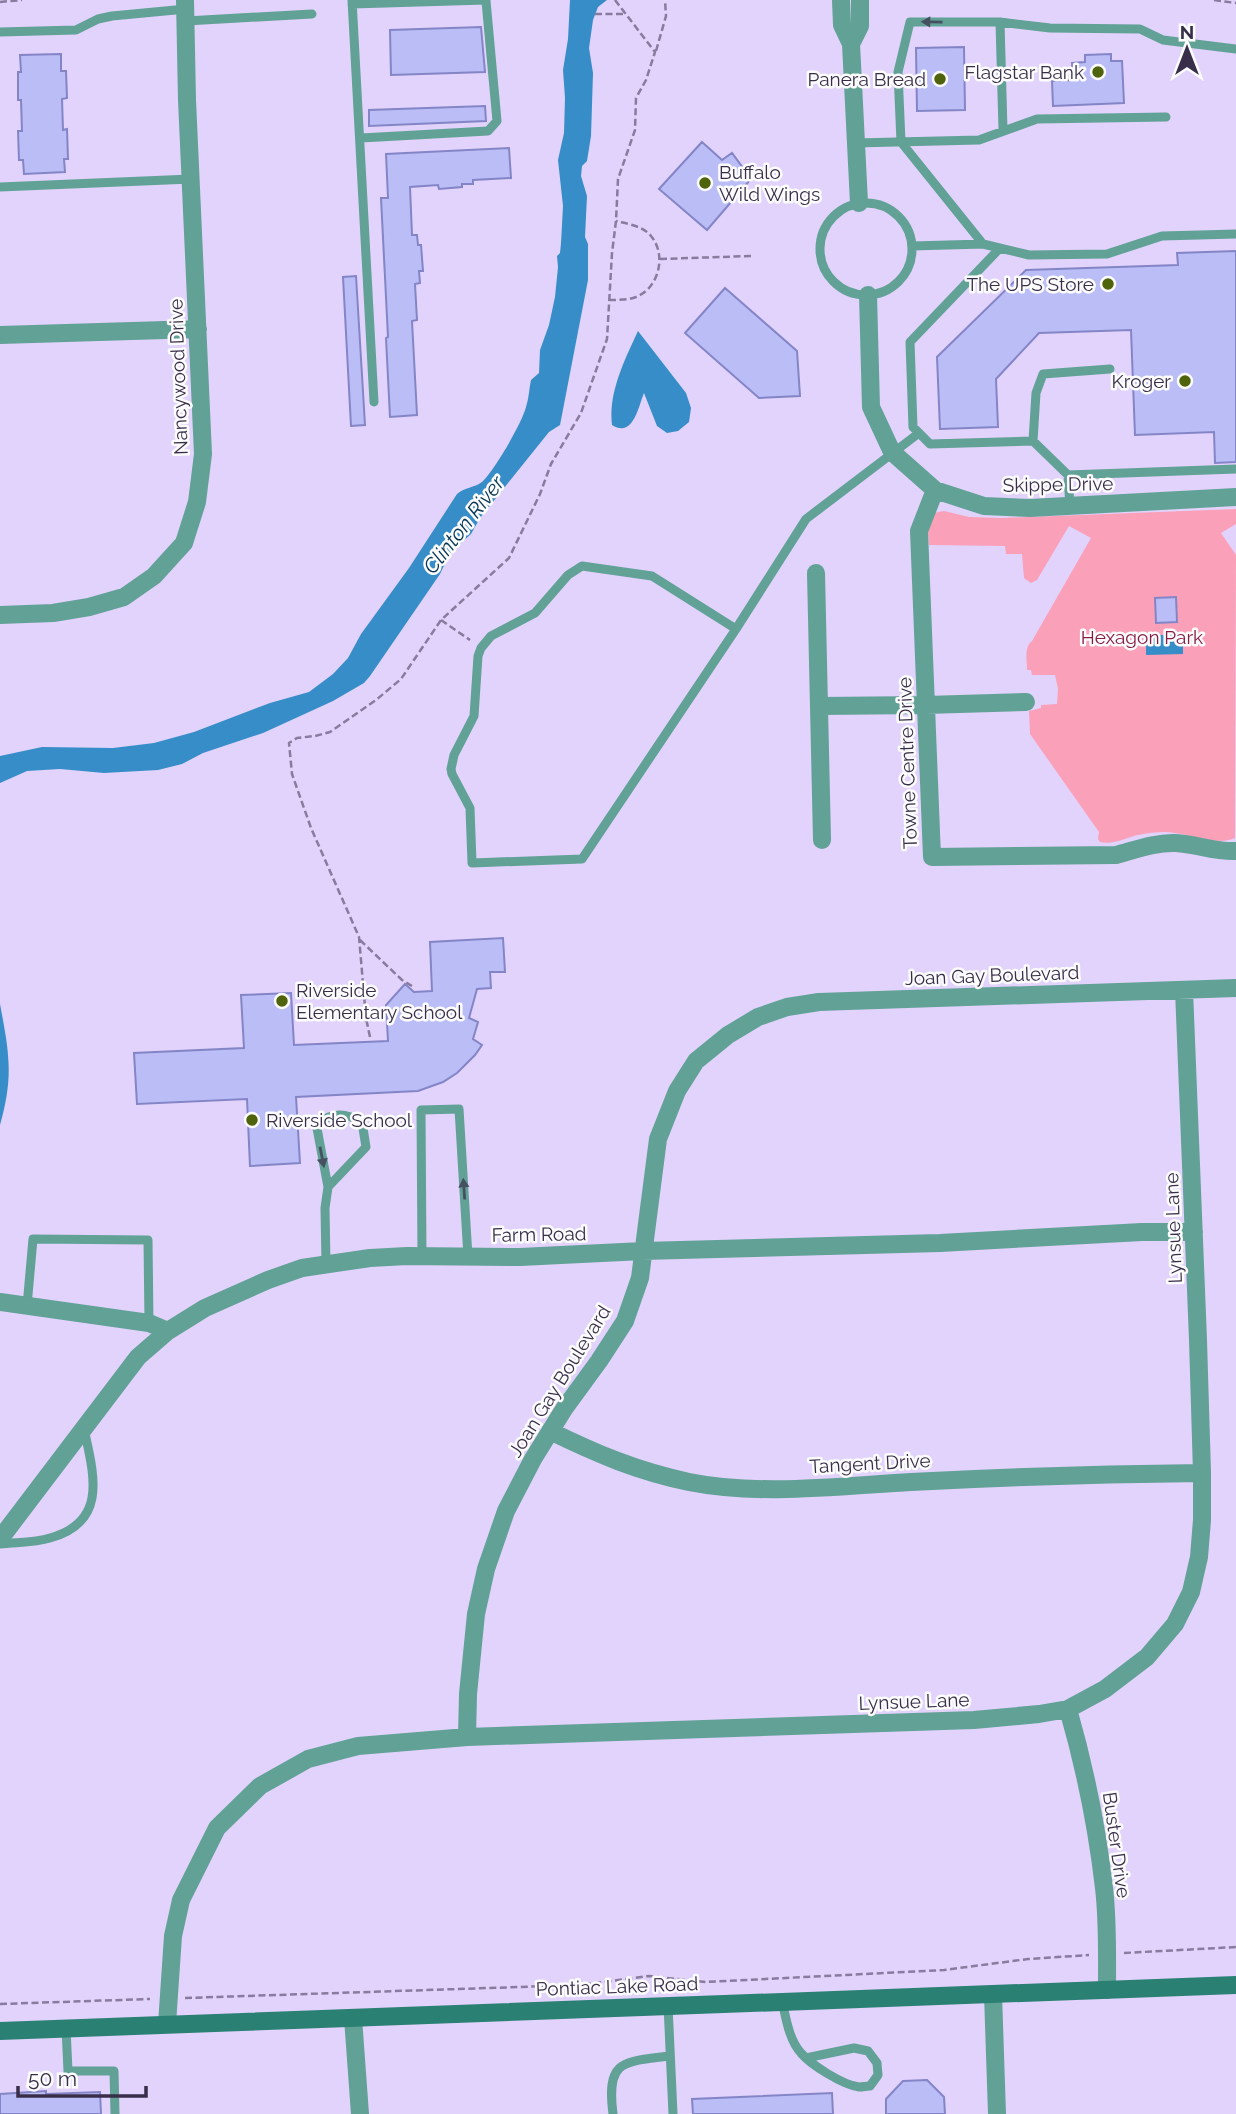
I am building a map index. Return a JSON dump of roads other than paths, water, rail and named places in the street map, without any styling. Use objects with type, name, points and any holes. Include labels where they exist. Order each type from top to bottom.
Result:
[{"type":"street","points":[[841,0],[842,25],[851,44],[859,203]]},
{"type":"street","points":[[851,44],[860,26],[860,0]]},
{"type":"street","name":"Nancywood Drive","points":[[0,615],[53,613],[124,597],[154,576],[184,543],[197,502],[203,454],[186,10]]},
{"type":"street","name":"Skippe Drive","points":[[868,295],[871,407],[892,452],[935,490],[984,506],[1030,508],[1236,498]]},
{"type":"street","points":[[0,335],[198,329]]},
{"type":"street","name":"Towne Centre Drive","points":[[935,490],[919,531],[932,857],[1116,855],[1174,843],[1236,851]]},
{"type":"street","points":[[816,573],[822,839]]},
{"type":"street","points":[[819,706],[1026,702]]},
{"type":"street","name":"Joan Gay Boulevard","points":[[467,1737],[468,1694],[476,1614],[486,1569],[506,1511],[533,1459],[625,1321],[640,1278],[658,1139],[677,1091],[696,1061],[728,1035],[758,1017],[787,1007],[819,1002],[1236,988]]},
{"type":"street","name":"Lynsue Lane","points":[[167,2024],[173,1936],[181,1900],[217,1828],[260,1786],[309,1759],[358,1746],[467,1737],[974,1720],[1039,1714],[1068,1709],[1105,1689],[1147,1657],[1175,1624],[1191,1592],[1199,1557],[1202,1520],[1184,990]]},
{"type":"street","name":"Farm Road","points":[[0,1542],[138,1357],[168,1331],[205,1308],[302,1268],[370,1258],[520,1257],[1194,1232]]},
{"type":"street","points":[[0,1303],[149,1324],[168,1331]]},
{"type":"street","name":"Tangent Drive","points":[[550,1431],[631,1468],[690,1482],[739,1488],[806,1488],[1066,1475],[1202,1473]]},
{"type":"street","name":"Buster Drive","points":[[1068,1709],[1081,1753],[1104,1890],[1107,1990]]},
{"type":"street","name":"Pontiac Lake Road","points":[[0,2031],[1236,1985]]},
{"type":"street","points":[[992,2113],[993,1994]]},
{"type":"street","points":[[353,2018],[360,2114]]},
{"type":"lane","points":[[361,138],[488,131],[497,121],[486,1],[352,2],[374,402]]},
{"type":"lane","points":[[0,32],[76,30],[98,19],[112,16],[186,10],[312,14]]},
{"type":"lane","points":[[983,244],[901,142],[898,72],[910,22],[1000,22],[1038,28],[1140,29],[1163,40],[1236,49]]},
{"type":"lane","points":[[1000,22],[1003,130]]},
{"type":"lane","points":[[855,142],[979,140],[1037,119],[1166,117]]},
{"type":"lane","points":[[0,187],[191,179]]},
{"type":"lane","points":[[859,203],[880,205],[894,212],[905,224],[912,246],[907,270],[897,282],[884,291],[868,295],[841,287],[823,265],[820,250],[828,223],[838,213],[859,203]]},
{"type":"lane","points":[[912,246],[983,244],[1030,255],[1107,254],[1161,236],[1236,234]]},
{"type":"lane","points":[[1000,248],[910,341],[913,427],[930,444],[1033,441],[1068,475],[1070,507]]},
{"type":"lane","points":[[1033,441],[1036,393],[1043,374],[1110,369]]},
{"type":"lane","points":[[736,629],[652,576],[588,565],[577,568],[568,575],[536,612],[497,632],[481,648],[478,656],[474,716],[451,764],[452,774],[470,808],[472,863],[582,859],[736,629],[806,519],[919,433]]},
{"type":"lane","points":[[1068,475],[1236,469]]},
{"type":"lane","points":[[422,1256],[421,1110],[459,1109],[468,1257]]},
{"type":"lane","points":[[326,1264],[325,1208],[328,1187],[316,1123],[328,1116],[348,1114],[362,1122],[366,1147],[328,1187]]},
{"type":"lane","points":[[27,1306],[33,1239],[148,1240],[146,1263],[149,1324]]},
{"type":"lane","points":[[0,1542],[48,1539],[74,1530],[90,1509],[93,1482],[84,1429]]},
{"type":"lane","points":[[782,2001],[789,2031],[806,2058],[859,2087],[870,2086],[878,2074],[877,2063],[868,2051],[854,2048],[806,2058]]},
{"type":"lane","points":[[668,2005],[673,2114]]},
{"type":"lane","points":[[66,2028],[68,2071],[114,2071],[115,2114]]},
{"type":"lane","points":[[612,2114],[610,2092],[614,2074],[627,2061],[670,2056]]},
{"type":"water","name":"Clinton River","points":[[570,0],[607,0],[598,7],[593,20],[589,48],[593,73],[591,136],[587,161],[582,166],[581,176],[587,196],[585,237],[588,244],[588,280],[560,425],[549,432],[480,518],[471,534],[450,553],[440,574],[364,683],[333,701],[263,733],[203,753],[182,764],[158,770],[104,773],[60,769],[27,771],[0,783],[0,756],[42,747],[113,748],[154,743],[309,692],[333,674],[348,658],[361,634],[409,568],[457,494],[482,482],[493,468],[523,414],[531,380],[539,373],[540,350],[555,297],[563,206],[558,160],[564,133],[563,70]]},
{"type":"water","points":[[638,331],[686,393],[691,408],[689,422],[678,431],[667,433],[657,426],[644,393],[630,425],[619,428],[612,425],[615,389]]},
{"type":"water","points":[[1146,635],[1183,635],[1183,654],[1146,655]]},
{"type":"water","points":[[0,1004],[9,1078],[0,1125]]},
{"type":"place","name":"Flagstar Bank","points":[[1098,72]]},
{"type":"place","name":"Panera Bread","points":[[940,79]]},
{"type":"place","name":"Buffalo Wild Wings","points":[[705,183]]},
{"type":"place","name":"The UPS Store","points":[[1108,284]]},
{"type":"place","name":"Kroger","points":[[1185,381]]},
{"type":"place","name":"Riverside Elementary School","points":[[282,1001]]},
{"type":"place","name":"Riverside School","points":[[252,1120]]},
{"type":"park label","name":"Hexagon Park","points":[[1142,637]]}]
